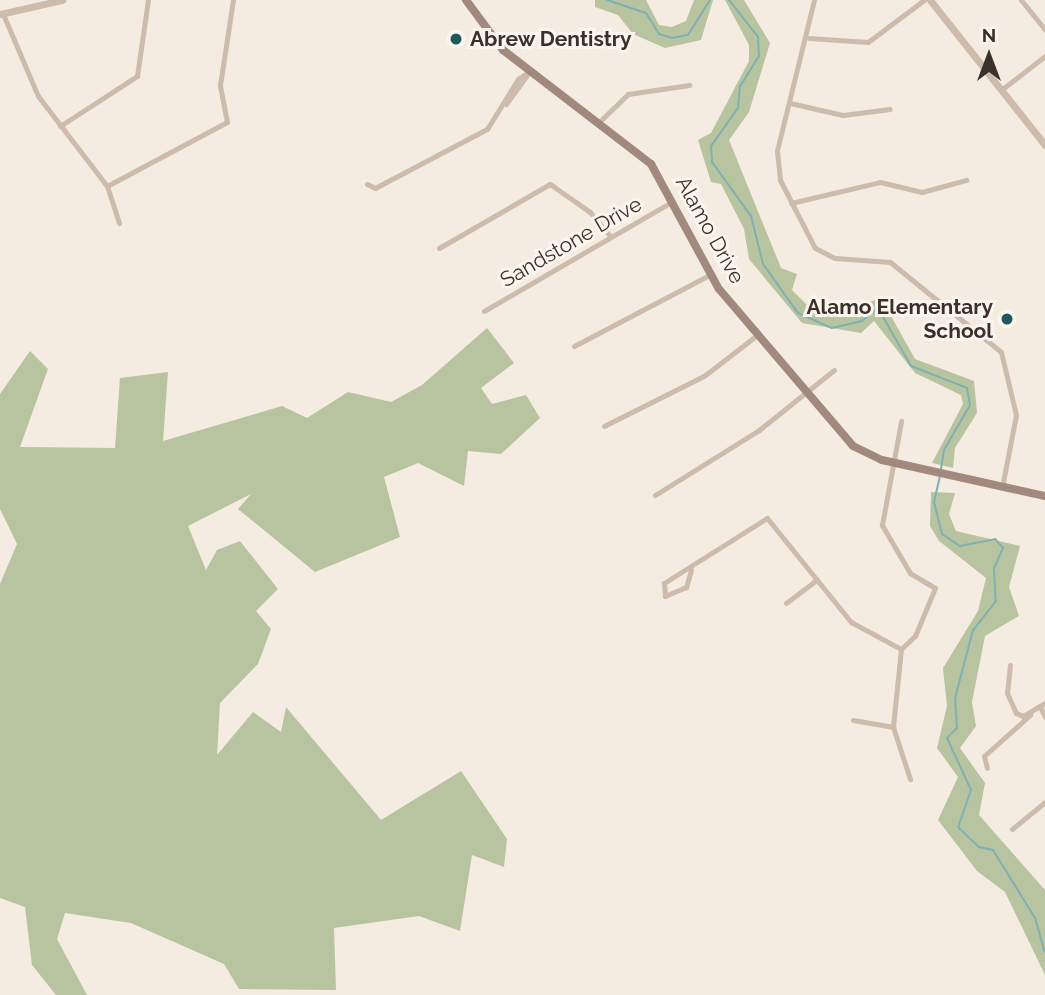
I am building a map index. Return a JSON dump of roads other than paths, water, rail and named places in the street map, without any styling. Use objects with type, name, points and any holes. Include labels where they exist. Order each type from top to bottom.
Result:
[{"type":"main road","name":"Alamo Drive","points":[[466,0],[495,42],[643,155],[674,200],[711,274],[757,335],[853,446],[892,463],[1045,496]]},
{"type":"street","points":[[62,0],[2,14],[38,96],[107,186],[119,223]]},
{"type":"street","points":[[60,126],[137,76],[148,0]]},
{"type":"street","points":[[107,186],[227,122],[219,85],[233,0]]},
{"type":"street","points":[[814,0],[809,38],[777,159],[791,202],[815,248],[835,258],[890,262],[1001,352],[1016,415],[1002,487]]},
{"type":"street","points":[[809,38],[868,42],[924,0]]},
{"type":"street","points":[[930,0],[1045,145]]},
{"type":"street","points":[[1021,0],[1045,30]]},
{"type":"street","points":[[1001,90],[1045,56]]},
{"type":"street","points":[[367,184],[375,188],[480,134],[506,104],[518,79],[530,71]]},
{"type":"street","points":[[599,122],[628,94],[689,85]]},
{"type":"street","points":[[790,103],[843,115],[890,109]]},
{"type":"street","points":[[791,202],[880,182],[922,192],[966,180]]},
{"type":"street","points":[[439,248],[550,184],[590,212],[610,236]]},
{"type":"street","name":"Sandstone Drive","points":[[484,311],[674,200]]},
{"type":"street","points":[[574,346],[711,274]]},
{"type":"street","points":[[604,426],[704,376],[757,335]]},
{"type":"street","points":[[655,495],[759,430],[834,370]]},
{"type":"street","points":[[901,421],[882,501],[886,537],[916,579],[935,588],[915,636],[901,649],[893,727],[910,779]]},
{"type":"street","points":[[691,570],[680,592],[663,594],[664,583],[691,570],[767,518],[851,622],[901,649]]},
{"type":"street","points":[[786,603],[817,580]]},
{"type":"street","points":[[1010,665],[1012,706],[1023,716],[1032,713]]},
{"type":"street","points":[[987,768],[984,756],[1042,705],[1045,717]]},
{"type":"street","points":[[853,720],[893,727]]},
{"type":"street","points":[[1012,829],[1045,802]]},
{"type":"waterway","points":[[607,0],[646,13],[659,34],[672,38],[688,35],[710,0]]},
{"type":"waterway","points":[[729,0],[758,37],[759,56],[740,86],[738,108],[711,146],[712,162],[751,216],[763,264],[798,313],[832,328],[862,321],[878,308],[911,366],[967,388],[970,405],[944,450],[941,470]]},
{"type":"waterway","points":[[940,476],[934,502],[942,534],[960,546],[995,539],[1003,548],[994,568],[996,601],[973,630],[955,698],[957,728],[947,738],[971,790],[958,827],[979,847],[993,850],[1035,918],[1045,952]]},
{"type":"place","name":"Abrew Dentistry","points":[[456,39]]},
{"type":"place","name":"Alamo Elementary School","points":[[1007,319]]}]
